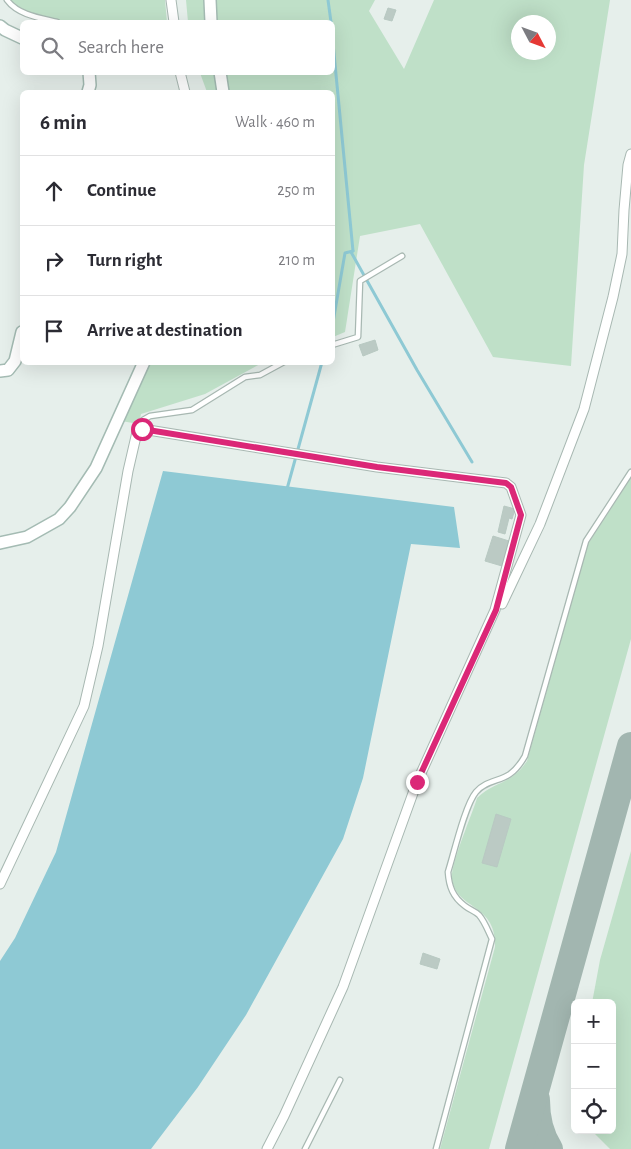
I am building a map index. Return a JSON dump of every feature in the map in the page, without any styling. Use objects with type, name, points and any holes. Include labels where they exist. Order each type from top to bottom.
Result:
[{"type":"street","points":[[171,0],[174,20]]},
{"type":"street","points":[[210,0],[211,20]]},
{"type":"street","points":[[0,26],[20,37]]},
{"type":"street","points":[[89,75],[89,90]]},
{"type":"street","points":[[181,75],[184,90]]},
{"type":"street","points":[[221,75],[224,90]]},
{"type":"street","points":[[417,782],[540,524],[584,408],[614,297],[622,254],[628,165],[631,154]]},
{"type":"street","points":[[0,371],[8,370],[15,361],[20,340]]},
{"type":"street","points":[[0,543],[27,537],[59,519],[70,507],[96,468],[143,365]]},
{"type":"street","points":[[0,884],[84,706],[98,646],[128,471],[137,432],[142,429],[377,467],[506,483],[511,487],[521,515],[496,610],[417,782],[370,906],[343,987],[267,1149]]},
{"type":"lane","points":[[7,0],[10,4],[29,15],[49,20]]},
{"type":"lane","points":[[335,344],[358,336],[360,281],[402,256]]},
{"type":"lane","points":[[142,429],[143,420],[150,416],[192,410],[245,377],[260,375],[278,365]]},
{"type":"lane","points":[[436,1149],[492,939],[480,918],[454,896],[449,883],[448,872],[470,802],[477,791],[486,784],[510,774],[518,767],[525,756],[586,541],[631,472]]},
{"type":"lane","points":[[305,1149],[340,1080]]},
{"type":"green space","points":[[7,0],[165,0],[167,20],[38,20]]},
{"type":"green space","points":[[186,0],[375,0],[369,11],[404,69],[434,0],[610,0],[584,165],[571,366],[493,357],[420,224],[360,236],[345,332],[335,336],[335,90],[206,90],[201,75],[335,75],[335,20],[188,20]]},
{"type":"green space","points":[[146,365],[258,365],[205,394],[141,414],[139,424],[121,421]]},
{"type":"green space","points":[[631,478],[631,639],[489,1149],[440,1149],[495,947],[494,933],[490,922],[461,897],[455,889],[452,879],[454,863],[477,798],[490,788],[515,775],[527,761],[588,544]]},
{"type":"green space","points":[[631,851],[631,1149],[610,1149],[595,1134],[616,1134],[616,999],[593,999],[600,960]]},
{"type":"water","points":[[163,471],[454,507],[460,548],[411,544],[363,778],[343,839],[246,1015],[198,1087],[151,1149],[0,1149],[0,961],[15,938],[56,852]]},
{"type":"building","points":[[388,8],[396,10],[392,21],[384,19]]},
{"type":"building","points":[[375,340],[378,350],[363,356],[359,345]]},
{"type":"building","points":[[504,506],[515,509],[512,519],[509,518],[505,534],[498,532]]},
{"type":"building","points":[[493,536],[509,541],[502,566],[485,561]]},
{"type":"building","points":[[496,814],[511,819],[497,867],[482,863]]},
{"type":"building","points":[[423,953],[440,959],[437,969],[420,964]]},
{"type":"waterway","points":[[328,0],[331,20]]},
{"type":"waterway","points":[[335,64],[353,251],[351,252],[417,370],[472,462]]},
{"type":"waterway","points":[[335,311],[345,253],[353,251]]},
{"type":"waterway","points":[[287,489],[321,365]]},
{"type":"taxiway","points":[[519,1149],[631,746]]},
{"type":"taxiway","points":[[536,1100],[539,1126],[549,1149]]},
{"type":"route","points":[[142,429],[377,467],[506,483],[511,487],[521,515],[496,610],[417,782]]}]
